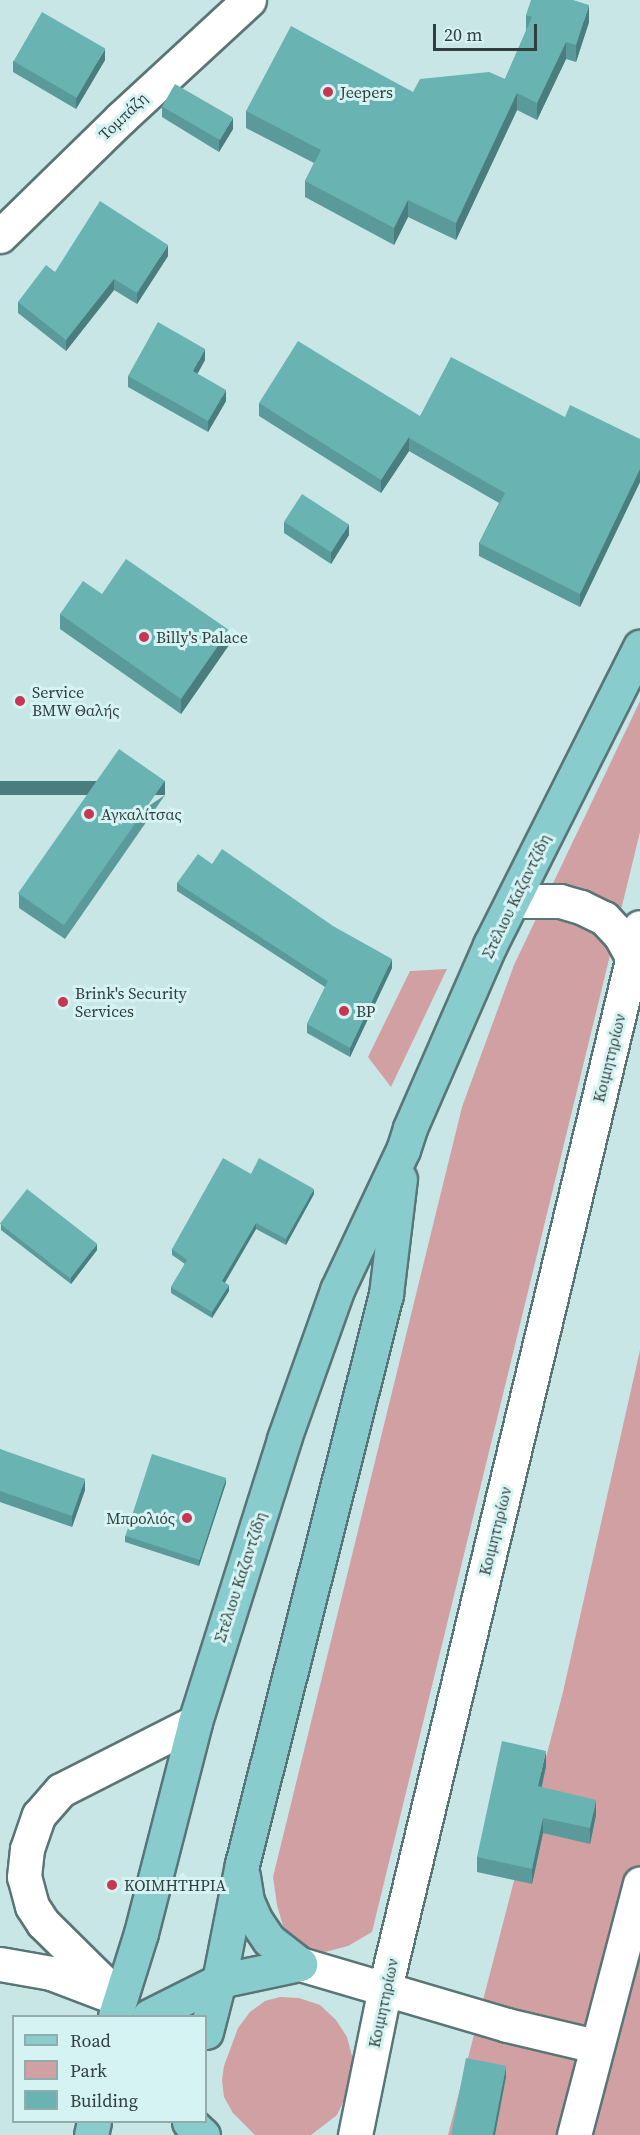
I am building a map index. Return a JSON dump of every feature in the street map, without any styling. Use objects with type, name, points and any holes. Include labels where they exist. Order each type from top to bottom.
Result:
[{"type":"main road","name":"Στέλιου Καζαντζίδη","points":[[117,2007],[141,1934],[195,1722],[284,1439],[337,1290],[403,1150],[410,1128],[476,978],[640,647]]},
{"type":"main road","name":"Στέλιου Καζαντζίδη","points":[[207,2028],[219,1981],[242,1864],[386,1294],[403,1150]]},
{"type":"main road","points":[[242,1864],[247,1901],[256,1922],[269,1940],[300,1964]]},
{"type":"main road","points":[[151,2015],[219,1981],[300,1964]]},
{"type":"main road","points":[[191,2123],[203,2135]]},
{"type":"street","name":"Τομπάζη","points":[[0,236],[121,118],[249,0]]},
{"type":"street","points":[[513,901],[560,901],[581,907],[604,918],[620,935],[636,943]]},
{"type":"street","name":"Κοιμητηρίων","points":[[355,2135],[385,1988],[636,943]]},
{"type":"street","points":[[117,2007],[43,1923],[32,1905],[24,1877],[27,1849],[39,1815],[61,1790],[195,1722]]},
{"type":"street","points":[[574,2135],[640,1883]]},
{"type":"street","points":[[0,1964],[51,1973],[117,2007]]},
{"type":"street","points":[[300,1964],[507,2025],[596,2046]]},
{"type":"street","points":[[609,1999],[640,1980]]},
{"type":"green space","points":[[640,701],[640,832],[372,1932],[348,1946],[321,1953],[304,1948],[285,1933],[277,1905],[273,1877],[462,1107],[514,965]]},
{"type":"green space","points":[[447,969],[391,1087],[368,1057],[410,971]]},
{"type":"green space","points":[[640,1350],[640,2135],[448,2135],[563,1692]]},
{"type":"green space","points":[[280,1997],[299,1998],[320,2005],[336,2020],[347,2037],[352,2056],[351,2079],[337,2115],[311,2135],[255,2135],[233,2113],[224,2097],[222,2080],[224,2066],[238,2028],[250,2012],[265,2001]]},
{"type":"building","points":[[531,0],[573,0],[589,5],[576,45],[566,42],[537,103],[517,93],[456,223],[408,200],[394,228],[305,181],[321,150],[246,111],[291,26],[413,92],[420,79],[489,72],[505,79],[532,17],[526,15]]},
{"type":"building","points":[[42,12],[105,48],[77,98],[14,61]]},
{"type":"building","points":[[175,84],[233,118],[220,140],[162,107]]},
{"type":"building","points":[[100,201],[168,245],[137,293],[114,279],[66,340],[18,302],[46,265],[55,272]]},
{"type":"building","points":[[158,322],[205,349],[193,371],[226,390],[208,421],[128,376]]},
{"type":"building","points":[[298,341],[420,416],[451,357],[565,417],[570,405],[640,439],[640,469],[580,594],[479,543],[505,493],[409,438],[411,434],[381,480],[259,403]]},
{"type":"building","points":[[302,494],[349,524],[331,552],[284,522]]},
{"type":"building","name":"Billy's Palace","points":[[126,559],[229,630],[181,699],[60,614],[83,581],[102,594]]},
{"type":"building","points":[[119,749],[165,781],[64,925],[18,893]]},
{"type":"building","points":[[222,849],[333,926],[392,959],[350,1048],[307,1024],[328,981],[177,883],[198,854],[212,864]]},
{"type":"building","points":[[223,1158],[251,1174],[259,1158],[314,1189],[286,1239],[256,1223],[222,1281],[229,1285],[212,1312],[171,1287],[187,1260],[172,1249]]},
{"type":"building","points":[[27,1189],[97,1244],[70,1278],[0,1224]]},
{"type":"building","points":[[0,1449],[85,1479],[72,1516],[0,1491]]},
{"type":"building","points":[[152,1454],[226,1478],[200,1560],[125,1536]]},
{"type":"building","points":[[502,1741],[546,1751],[538,1786],[596,1800],[590,1828],[543,1818],[532,1869],[477,1857]]},
{"type":"building","points":[[466,2058],[506,2066],[493,2135],[451,2135]]},
{"type":"place","name":"Jeepers","points":[[328,92]]},
{"type":"place","name":"Billy's Palace","points":[[144,637]]},
{"type":"place","name":"Service BMW Θαλής","points":[[20,701]]},
{"type":"place","name":"Αγκαλίτσας","points":[[89,814]]},
{"type":"place","name":"Brink's Security Services","points":[[63,1002]]},
{"type":"place","name":"BP","points":[[344,1011]]},
{"type":"place","name":"Μπρολιός","points":[[187,1518]]},
{"type":"place","name":"ΚΟΙΜΗΤΗΡΙΑ","points":[[112,1885]]}]
